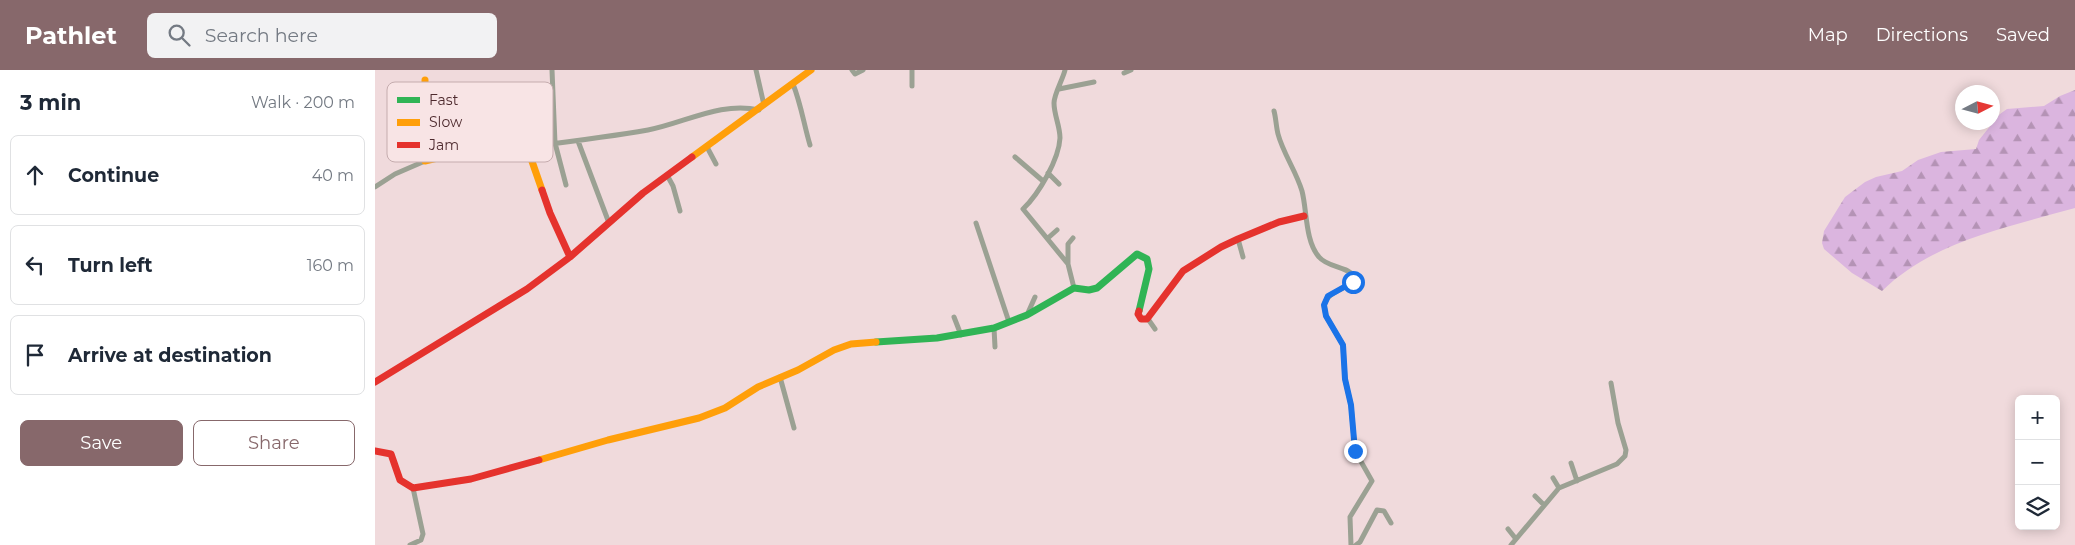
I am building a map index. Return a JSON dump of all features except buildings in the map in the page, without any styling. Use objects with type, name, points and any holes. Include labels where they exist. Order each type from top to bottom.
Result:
[{"type":"street","points":[[756,70],[762,108]]},
{"type":"street","points":[[375,382],[499,306],[570,257],[628,205],[811,70]]},
{"type":"street","points":[[852,70],[855,74],[863,70]]},
{"type":"street","points":[[912,70],[912,86]]},
{"type":"street","points":[[1065,70],[1054,103],[1060,136],[1059,149],[1048,173],[1023,209],[1068,264]]},
{"type":"street","points":[[1124,73],[1131,70]]},
{"type":"street","points":[[1059,88],[1094,82]]},
{"type":"street","points":[[793,84],[801,104],[810,145]]},
{"type":"street","points":[[553,94],[555,143],[566,185]]},
{"type":"street","points":[[555,143],[673,125],[729,107],[762,108]]},
{"type":"street","points":[[1274,111],[1278,134],[1302,191],[1304,216],[1315,250],[1319,258],[1328,264],[1352,272],[1355,276],[1353,282],[1328,296],[1324,305],[1326,316],[1343,345],[1345,379],[1351,405],[1355,451],[1372,481],[1350,517],[1351,545]]},
{"type":"street","points":[[578,141],[609,223]]},
{"type":"street","points":[[707,147],[716,164]]},
{"type":"street","points":[[1015,157],[1043,181]]},
{"type":"street","points":[[375,187],[395,174],[423,162]]},
{"type":"street","points":[[532,162],[550,212],[570,257]]},
{"type":"street","points":[[1048,173],[1059,184]]},
{"type":"street","points":[[667,175],[673,186],[679,212]]},
{"type":"street","points":[[375,452],[391,454],[400,480],[413,488],[471,479],[600,442],[699,418],[725,408],[758,387],[851,344],[961,335],[994,328],[1027,315],[1075,288],[1089,290],[1097,288],[1134,255],[1142,255],[1147,259],[1149,269],[1138,314],[1141,319],[1148,318],[1183,271],[1221,247],[1238,239],[1279,222],[1304,216]]},
{"type":"street","points":[[975,223],[1009,322]]},
{"type":"street","points":[[1048,238],[1057,230]]},
{"type":"street","points":[[1073,238],[1068,244],[1068,264],[1075,288]]},
{"type":"street","points":[[1238,239],[1243,257]]},
{"type":"street","points":[[1027,315],[1035,297]]},
{"type":"street","points":[[955,317],[961,335]]},
{"type":"street","points":[[1148,318],[1155,329]]},
{"type":"street","points":[[994,328],[995,347]]},
{"type":"street","points":[[780,377],[794,428]]},
{"type":"street","points":[[1511,545],[1559,488],[1617,464],[1625,456],[1626,450],[1618,423],[1611,383]]},
{"type":"street","points":[[1571,464],[1577,481]]},
{"type":"street","points":[[1553,478],[1559,488]]},
{"type":"street","points":[[410,545],[421,540],[423,534],[413,488]]},
{"type":"street","points":[[1535,496],[1544,505]]},
{"type":"street","points":[[1356,545],[1360,542],[1377,510],[1384,510],[1391,522]]},
{"type":"street","points":[[1508,529],[1516,539]]},
{"type":"green space","points":[[2075,90],[2075,208],[1998,229],[1948,248],[1902,274],[1882,291],[1852,273],[1824,249],[1822,243],[1824,231],[1845,197],[1865,182],[1876,177],[1902,171],[1918,160],[1941,152],[1976,149],[1979,140],[1987,130],[2000,130],[2000,114],[2007,109],[2044,106],[2060,96]]},
{"type":"traffic: fast","points":[[876,342],[937,338],[994,328],[1027,315],[1074,288],[1089,290],[1097,288],[1137,254],[1147,259],[1149,269],[1139,311]]},
{"type":"traffic: slow","points":[[692,157],[811,70]]},
{"type":"traffic: slow","points":[[532,162],[542,190]]},
{"type":"traffic: slow","points":[[539,460],[608,440],[699,418],[725,408],[758,387],[798,370],[834,350],[851,344],[876,342]]},
{"type":"traffic: jam","points":[[375,382],[527,289],[570,257],[643,193],[692,157]]},
{"type":"traffic: jam","points":[[542,190],[570,257]]},
{"type":"traffic: jam","points":[[1139,311],[1138,314],[1141,319],[1147,319],[1183,271],[1221,247],[1279,222],[1304,216]]},
{"type":"traffic: jam","points":[[375,451],[391,454],[400,480],[413,488],[471,479],[539,460]]},
{"type":"route","points":[[1353,282],[1328,296],[1325,300],[1324,311],[1343,345],[1345,379],[1351,405],[1355,451]]}]
